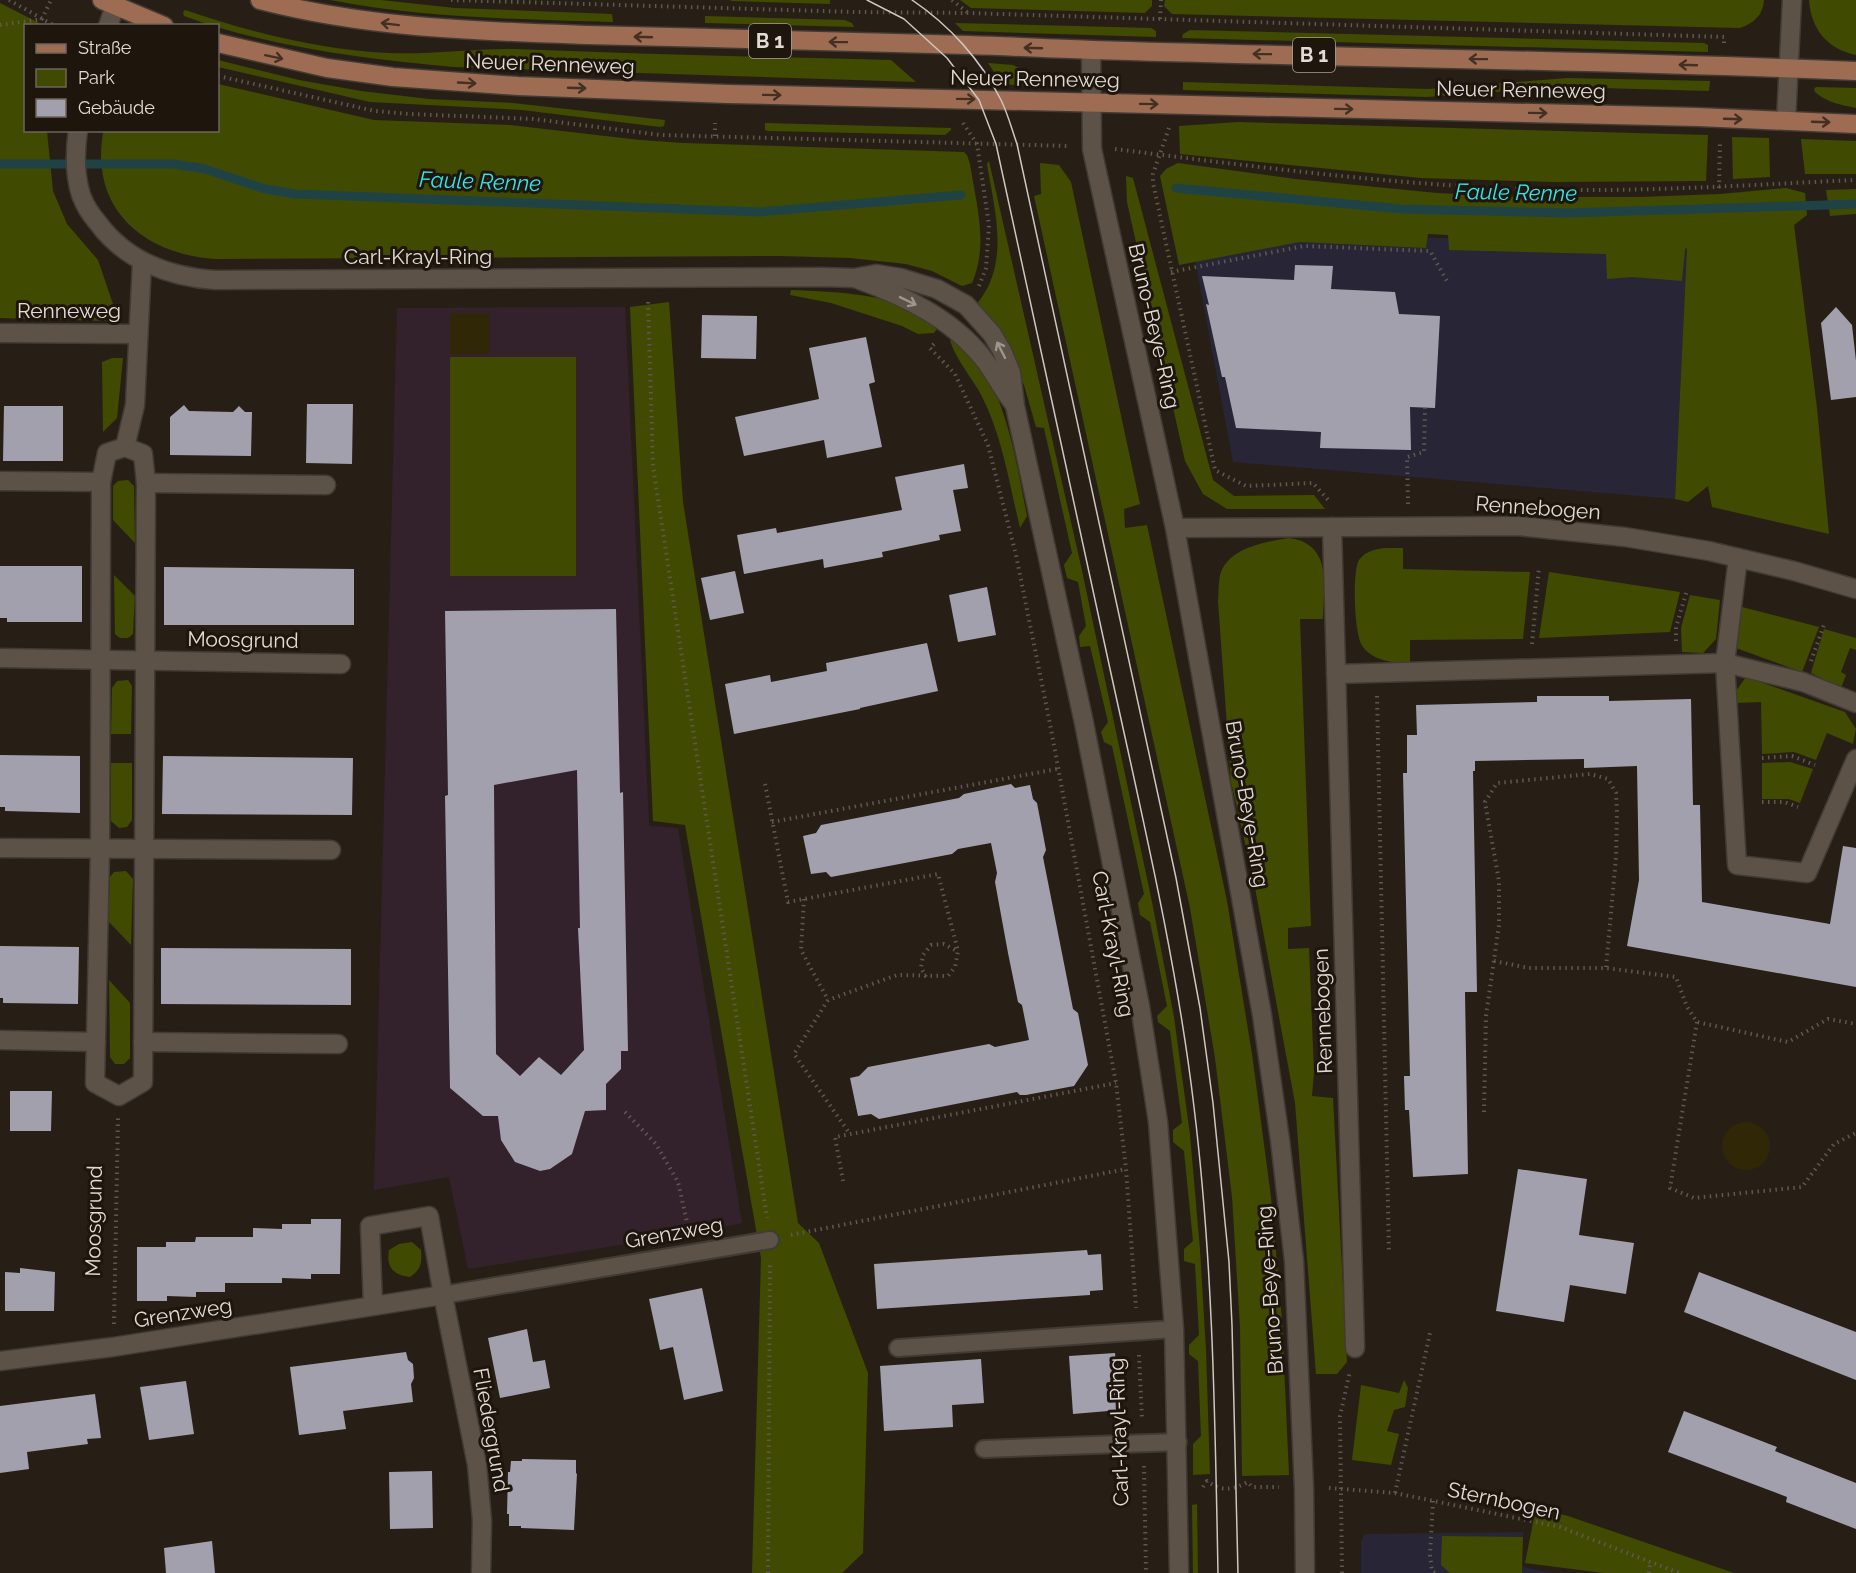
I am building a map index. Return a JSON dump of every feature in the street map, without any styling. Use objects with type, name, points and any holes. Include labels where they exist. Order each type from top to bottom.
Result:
[{"type":"main road","name":"Neuer Renneweg","points":[[260,0],[331,16],[385,24],[458,30],[1856,71]]},
{"type":"main road","points":[[111,2],[160,24]]},
{"type":"main road","name":"Neuer Renneweg","points":[[219,43],[327,68],[458,83],[728,94],[1856,123]]},
{"type":"street","points":[[1786,121],[1792,0]]},
{"type":"street","points":[[108,24],[111,2]]},
{"type":"street","name":"Bruno-Beye-Ring","points":[[1091,50],[1092,149],[1176,528],[1262,1015],[1281,1140],[1294,1262],[1304,1488],[1305,1573]]},
{"type":"street","name":"Carl-Krayl-Ring","points":[[78,132],[81,195],[101,228],[127,252],[142,261],[189,278],[215,280],[821,276],[854,278],[876,274],[901,278],[937,289],[966,305],[992,334],[1011,373],[1015,406],[1084,723],[1140,1006],[1158,1122],[1174,1329],[1179,1573]]},
{"type":"street","points":[[125,447],[135,405],[142,261]]},
{"type":"street","name":"Carl-Krayl-Ring","points":[[854,278],[888,290],[925,309],[949,326],[983,358],[1015,406]]},
{"type":"street","name":"Renneweg","points":[[0,333],[137,334]]},
{"type":"street","points":[[125,447],[143,454],[146,483],[143,1082],[119,1096],[95,1083],[100,849],[101,482],[107,453],[125,447]]},
{"type":"street","points":[[0,481],[101,482]]},
{"type":"street","points":[[146,483],[326,485]]},
{"type":"street","name":"Rennebogen","points":[[1176,528],[1518,526],[1625,537],[1709,551],[1856,589]]},
{"type":"street","name":"Rennebogen","points":[[1332,527],[1355,1347]]},
{"type":"street","points":[[1738,558],[1725,663],[1737,865],[1807,873],[1856,759]]},
{"type":"street","name":"Moosgrund","points":[[0,658],[341,664]]},
{"type":"street","points":[[1336,674],[1725,663],[1803,682],[1856,703]]},
{"type":"street","points":[[0,848],[331,850]]},
{"type":"street","points":[[0,1040],[96,1042]]},
{"type":"street","points":[[143,1042],[338,1044]]},
{"type":"street","points":[[373,1306],[370,1226],[429,1216],[443,1295]]},
{"type":"street","name":"Grenzweg","points":[[0,1360],[113,1347],[443,1295]]},
{"type":"street","name":"Fliedergrund","points":[[443,1295],[477,1465],[482,1520],[481,1573]]},
{"type":"lane","name":"Grenzweg","points":[[443,1295],[770,1240]]},
{"type":"lane","points":[[898,1348],[1174,1329]]},
{"type":"lane","points":[[984,1449],[1178,1442]]},
{"type":"path","points":[[9,0],[51,24]]},
{"type":"path","points":[[42,19],[51,0]]},
{"type":"path","points":[[452,0],[969,13],[1724,37]]},
{"type":"path","points":[[719,0],[719,8]]},
{"type":"path","points":[[952,0],[969,13]]},
{"type":"path","points":[[1160,19],[1161,0]]},
{"type":"path","points":[[0,25],[42,19]]},
{"type":"path","points":[[219,76],[375,111],[524,118],[661,135],[1051,145]]},
{"type":"path","points":[[715,123],[715,136]]},
{"type":"path","points":[[963,124],[977,144],[988,225],[986,268],[976,290]]},
{"type":"path","name":"Bruno-Beye-Ring","points":[[1169,130],[1153,174],[1153,183],[1215,470],[1246,486],[1313,483]]},
{"type":"path","points":[[1719,188],[1720,135]]},
{"type":"path","points":[[1139,152],[1421,184],[1522,189],[1719,188],[1856,180]]},
{"type":"path","points":[[1171,272],[1304,246],[1430,251],[1447,281]]},
{"type":"path","points":[[647,294],[653,466],[770,1240],[768,1573]]},
{"type":"path","name":"Carl-Krayl-Ring","points":[[930,348],[955,374],[988,445],[1016,555],[1051,729],[1116,1083],[1126,1170],[1138,1331],[1146,1573]]},
{"type":"path","points":[[1408,508],[1407,457],[1424,452],[1425,408]]},
{"type":"path","points":[[1530,669],[1539,567]]},
{"type":"path","points":[[1677,665],[1676,627],[1687,590]]},
{"type":"path","points":[[1803,682],[1825,622]]},
{"type":"path","points":[[1377,673],[1389,1253]]},
{"type":"path","points":[[1762,758],[1792,756],[1815,765]]},
{"type":"path","points":[[772,822],[1057,770]]},
{"type":"path","points":[[1484,1112],[1486,1016],[1499,925],[1499,881],[1485,802],[1497,783],[1590,774],[1608,779],[1616,793],[1616,857],[1606,968]]},
{"type":"path","points":[[765,784],[788,902],[938,874],[958,951],[955,967],[948,976],[897,975],[828,1000],[794,1054],[850,1134]]},
{"type":"path","points":[[1762,802],[1784,801],[1798,807]]},
{"type":"path","points":[[804,898],[801,950],[828,1000]]},
{"type":"path","points":[[927,977],[921,968],[923,955],[931,945],[944,944],[958,951]]},
{"type":"path","points":[[1494,960],[1529,968],[1606,968],[1676,977],[1687,1007],[1698,1023],[1670,1188],[1694,1198],[1802,1187],[1834,1144],[1856,1133]]},
{"type":"path","points":[[1698,1023],[1788,1041],[1828,1019],[1856,1024]]},
{"type":"path","points":[[843,1181],[835,1137],[1116,1083]]},
{"type":"path","name":"Moosgrund","points":[[113,1347],[119,1096]]},
{"type":"path","points":[[625,1112],[656,1144],[678,1182],[690,1234]]},
{"type":"path","points":[[770,1240],[1126,1170]]},
{"type":"path","points":[[1395,1493],[1430,1333]]},
{"type":"path","points":[[1342,1573],[1340,1416],[1355,1347]]},
{"type":"path","points":[[1207,1481],[1216,1488],[1236,1488],[1248,1482],[1252,1487],[1287,1488]]},
{"type":"path","name":"Sternbogen","points":[[1325,1488],[1395,1493],[1560,1527],[1679,1573]]},
{"type":"path","points":[[1433,1500],[1430,1555],[1432,1571],[1435,1573]]},
{"type":"path","points":[[1649,1573],[1650,1563]]},
{"type":"shaded area","points":[[1189,228],[1687,248],[1675,499],[1233,462]]},
{"type":"shaded area","points":[[625,307],[649,826],[678,828],[742,1223],[690,1234],[468,1269],[449,1177],[374,1190],[397,308]]},
{"type":"shaded area","points":[[1524,1532],[1518,1566],[1553,1573],[1361,1573],[1361,1541],[1365,1534]]},
{"type":"green space","points":[[330,0],[381,0],[455,8],[612,14],[613,22],[435,14]]},
{"type":"green space","points":[[730,0],[830,0],[830,4],[732,1]]},
{"type":"green space","points":[[960,0],[1152,0],[1152,6],[1145,13],[971,8]]},
{"type":"green space","points":[[1165,0],[1764,0],[1757,18],[1740,28],[1172,14],[1164,6]]},
{"type":"green space","points":[[1809,0],[1856,0],[1856,55],[1837,48],[1822,36],[1813,20]]},
{"type":"green space","points":[[0,3],[41,24],[24,24],[24,132],[47,132],[53,191],[67,224],[98,260],[113,304],[107,321],[0,318]]},
{"type":"green space","points":[[185,10],[285,39],[362,51],[404,53],[515,49],[891,60],[916,82],[419,64],[351,56],[283,44],[219,28],[219,24],[207,24],[184,16]]},
{"type":"green space","points":[[705,16],[845,20],[852,23],[854,27],[705,23]]},
{"type":"green space","points":[[955,23],[1151,28],[1156,31],[1156,37],[963,31]]},
{"type":"green space","points":[[1190,30],[1704,43],[1708,45],[1708,52],[1182,38],[1183,34]]},
{"type":"green space","points":[[219,60],[299,80],[361,91],[429,99],[513,103],[665,120],[664,126],[660,127],[522,110],[370,102],[219,67]]},
{"type":"green space","points":[[988,63],[1013,65],[1040,78],[1042,84],[1039,87],[1002,84]]},
{"type":"green space","points":[[1567,78],[1710,81],[1709,91],[1565,87],[1427,97],[1183,90],[1183,82],[1428,89]]},
{"type":"green space","points":[[219,84],[374,120],[510,125],[683,143],[964,152],[970,164],[978,209],[980,254],[972,283],[962,286],[932,271],[906,264],[850,258],[780,256],[215,259],[165,248],[144,237],[127,223],[114,205],[105,184],[101,160],[103,133],[219,132]]},
{"type":"green space","points":[[1814,88],[1856,88],[1856,108],[1824,98],[1815,92]]},
{"type":"green space","points":[[1238,122],[1708,135],[1706,181],[1553,182],[1421,178],[1180,154],[1179,126]]},
{"type":"green space","points":[[765,123],[951,128],[951,130],[945,135],[768,131],[765,130]]},
{"type":"green space","points":[[1732,137],[1769,138],[1770,177],[1733,179]]},
{"type":"green space","points":[[1801,139],[1856,141],[1856,174],[1805,174]]},
{"type":"green space","points":[[989,161],[1081,566],[1174,1017],[1190,1135],[1200,1250],[1210,1474],[1193,1475],[1193,1444],[1201,1436],[1198,1361],[1189,1354],[1189,1345],[1199,1335],[1195,1264],[1184,1261],[1184,1249],[1193,1241],[1184,1151],[1173,1142],[1173,1130],[1182,1123],[1170,1031],[1158,1022],[1157,1016],[1167,1006],[1150,922],[1140,915],[1138,903],[1144,894],[1112,746],[1104,742],[1101,732],[1108,722],[1090,646],[1080,647],[1079,636],[1086,626],[1078,582],[1067,578],[1064,565],[1072,553],[1044,428],[1036,427],[1024,385],[1014,365],[975,306],[986,290],[997,256],[998,238],[987,164]]},
{"type":"green space","points":[[1040,163],[1059,165],[1071,182],[1140,504],[1124,509],[1125,528],[1147,525],[1227,901],[1252,1054],[1271,1197],[1282,1320],[1289,1475],[1242,1476],[1240,1327],[1232,1197],[1215,1058],[1190,908],[1034,196],[1041,194]]},
{"type":"green space","points":[[1178,163],[1295,179],[1437,193],[1520,197],[1640,197],[1720,194],[1786,188],[1805,193],[1807,215],[1794,225],[1817,408],[1829,534],[1712,507],[1708,486],[1688,502],[1675,499],[1687,248],[1685,249],[1682,281],[1632,277],[1607,279],[1606,254],[1449,250],[1448,235],[1428,234],[1426,248],[1300,242],[1179,265],[1160,176],[1166,169]]},
{"type":"green space","points":[[1126,176],[1133,178],[1213,480],[1234,496],[1314,495],[1325,509],[1227,509],[1203,494],[1185,461],[1127,202]]},
{"type":"green space","points":[[1856,189],[1856,214],[1830,216],[1826,190]]},
{"type":"green space","points":[[791,290],[854,294],[885,300],[915,311],[938,327],[934,333],[918,334],[902,326],[831,303],[790,295]]},
{"type":"green space","points":[[669,302],[683,502],[798,1223],[819,1243],[868,1373],[863,1553],[842,1573],[752,1573],[761,1258],[685,825],[653,821],[630,307]]},
{"type":"green space","points":[[950,335],[968,350],[981,366],[1001,406],[1014,452],[1027,516],[1020,528],[994,424],[979,391],[952,347]]},
{"type":"green space","points":[[450,357],[576,357],[576,576],[450,576]]},
{"type":"green space","points":[[112,358],[123,358],[117,418],[103,432],[102,362]]},
{"type":"green space","points":[[128,480],[134,486],[135,543],[113,520],[113,486],[118,481]]},
{"type":"green space","points":[[1289,538],[1303,542],[1315,550],[1320,558],[1324,578],[1323,619],[1300,619],[1311,926],[1288,928],[1288,949],[1309,948],[1314,1072],[1312,1096],[1333,1098],[1347,1362],[1337,1374],[1316,1374],[1295,1103],[1253,877],[1231,782],[1218,601],[1221,572],[1233,557],[1250,547]]},
{"type":"green space","points":[[1403,548],[1403,569],[1530,572],[1523,639],[1410,640],[1410,664],[1373,656],[1363,647],[1358,631],[1355,590],[1357,566],[1363,555],[1373,550]]},
{"type":"green space","points":[[1549,572],[1680,592],[1670,632],[1539,638]]},
{"type":"green space","points":[[114,575],[135,596],[133,634],[128,638],[120,638],[115,634]]},
{"type":"green space","points":[[1690,595],[1720,600],[1716,639],[1703,653],[1682,652],[1681,628]]},
{"type":"green space","points":[[1742,607],[1819,627],[1802,672],[1736,648]]},
{"type":"green space","points":[[1824,629],[1856,638],[1856,650],[1850,648],[1841,672],[1846,675],[1841,688],[1811,673]]},
{"type":"green space","points":[[1746,677],[1845,712],[1856,729],[1853,744],[1827,733],[1816,760],[1794,752],[1762,754],[1761,702],[1737,703],[1736,691]]},
{"type":"green space","points":[[128,680],[132,686],[131,734],[111,734],[112,688],[117,681]]},
{"type":"green space","points":[[1790,762],[1813,769],[1800,803],[1789,799],[1762,799],[1762,763]]},
{"type":"green space","points":[[111,763],[132,763],[132,820],[127,827],[119,828],[111,821]]},
{"type":"green space","points":[[126,871],[133,879],[131,945],[108,921],[110,877],[114,872]]},
{"type":"green space","points":[[109,980],[130,1003],[130,1058],[124,1064],[115,1064],[110,1057]]},
{"type":"green space","points":[[412,1242],[421,1250],[421,1259],[419,1269],[410,1277],[395,1272],[388,1256],[389,1250],[399,1244]]},
{"type":"green space","points":[[1404,1380],[1408,1388],[1405,1407],[1394,1410],[1387,1431],[1399,1434],[1391,1465],[1352,1460],[1361,1385],[1399,1393]]},
{"type":"green space","points":[[1197,1504],[1198,1573],[1193,1573],[1192,1505]]},
{"type":"green space","points":[[1536,1508],[1568,1516],[1734,1573],[1604,1573],[1525,1563]]},
{"type":"green space","points":[[1442,1536],[1523,1537],[1522,1573],[1450,1573],[1441,1565]]},
{"type":"sand","points":[[450,313],[489,313],[489,354],[450,354]]},
{"type":"sand","points":[[1741,1122],[1751,1122],[1766,1132],[1770,1146],[1766,1160],[1760,1166],[1751,1170],[1741,1170],[1726,1160],[1722,1151],[1722,1141],[1732,1126]]},
{"type":"building","points":[[1295,265],[1333,266],[1331,289],[1395,292],[1399,314],[1440,316],[1435,408],[1410,407],[1411,450],[1320,448],[1321,432],[1236,428],[1225,377],[1222,377],[1202,276],[1294,280]]},
{"type":"building","points":[[1836,307],[1852,325],[1856,361],[1856,397],[1831,400],[1821,323]]},
{"type":"building","points":[[702,315],[757,316],[756,359],[701,358]]},
{"type":"building","points":[[866,337],[875,382],[869,384],[882,447],[827,458],[824,440],[744,456],[735,417],[819,399],[809,348]]},
{"type":"building","points":[[307,404],[353,404],[352,464],[306,463]]},
{"type":"building","points":[[184,405],[189,411],[233,412],[239,406],[245,412],[252,412],[251,456],[170,455],[170,417]]},
{"type":"building","points":[[4,406],[63,406],[63,461],[3,461]]},
{"type":"building","points":[[964,464],[968,488],[953,490],[961,531],[939,535],[940,540],[882,552],[883,557],[824,568],[823,559],[744,574],[737,535],[776,528],[777,533],[902,510],[895,477]]},
{"type":"building","points":[[0,566],[82,566],[82,622],[7,622],[7,618],[0,618]]},
{"type":"building","points":[[164,567],[354,569],[354,625],[164,625]]},
{"type":"building","points":[[735,571],[744,613],[710,620],[701,578]]},
{"type":"building","points":[[987,587],[996,635],[958,642],[949,595]]},
{"type":"building","points":[[616,609],[620,793],[623,792],[628,1051],[621,1051],[621,1069],[606,1084],[606,1110],[585,1111],[572,1154],[550,1169],[540,1171],[515,1162],[501,1140],[498,1116],[483,1116],[450,1088],[445,796],[448,795],[445,611]],"holes":[[[577,770],[580,928],[578,928],[584,1050],[561,1075],[539,1057],[520,1076],[496,1054],[494,785]]]},
{"type":"building","points":[[927,643],[938,691],[734,734],[725,684],[770,675],[771,682],[827,671],[826,663]]},
{"type":"building","points":[[1537,696],[1609,696],[1609,701],[1691,699],[1693,805],[1700,805],[1702,902],[1830,924],[1843,846],[1856,848],[1856,987],[1627,946],[1639,880],[1637,766],[1584,768],[1584,759],[1475,761],[1475,771],[1473,771],[1477,992],[1465,992],[1468,1174],[1413,1177],[1409,1110],[1405,1110],[1404,1076],[1410,1076],[1403,773],[1407,773],[1407,735],[1417,735],[1416,705],[1537,702]]},
{"type":"building","points":[[0,755],[80,756],[80,813],[5,811],[5,807],[0,807]]},
{"type":"building","points":[[163,756],[353,758],[352,815],[162,814]]},
{"type":"building","points":[[1011,784],[1015,788],[1030,785],[1033,799],[1037,803],[1046,850],[1043,857],[1073,1009],[1078,1013],[1088,1065],[1074,1086],[1026,1095],[1020,1095],[1017,1092],[879,1119],[871,1114],[858,1116],[850,1078],[859,1076],[868,1067],[989,1044],[995,1047],[1029,1040],[1008,953],[995,882],[997,873],[991,843],[958,849],[952,854],[831,877],[826,872],[811,874],[803,836],[816,833],[821,825],[959,798],[964,794]]},
{"type":"building","points":[[0,946],[79,947],[78,1004],[3,1003],[3,998],[0,998]]},
{"type":"building","points":[[161,948],[351,949],[351,1005],[161,1004]]},
{"type":"building","points":[[10,1091],[52,1091],[51,1131],[10,1131]]},
{"type":"building","points":[[1518,1169],[1587,1179],[1579,1235],[1634,1243],[1626,1294],[1570,1285],[1564,1322],[1496,1311]]},
{"type":"building","points":[[311,1219],[341,1219],[340,1274],[311,1274],[311,1279],[282,1278],[282,1283],[225,1283],[225,1292],[196,1292],[196,1297],[167,1296],[167,1301],[137,1301],[137,1247],[166,1247],[166,1242],[195,1242],[196,1237],[253,1237],[253,1228],[282,1229],[282,1224],[311,1224]]},
{"type":"building","points":[[1087,1250],[1088,1255],[1101,1254],[1103,1290],[1090,1291],[1090,1295],[877,1309],[874,1264]]},
{"type":"building","points":[[20,1268],[55,1272],[54,1311],[5,1311],[5,1272],[20,1273]]},
{"type":"building","points":[[1699,1272],[1856,1332],[1856,1380],[1684,1312]]},
{"type":"building","points":[[702,1288],[723,1391],[684,1400],[673,1347],[660,1350],[649,1299]]},
{"type":"building","points":[[527,1329],[533,1362],[545,1360],[550,1388],[500,1398],[488,1338]]},
{"type":"building","points":[[406,1352],[408,1360],[413,1364],[414,1378],[411,1384],[413,1402],[343,1411],[346,1429],[299,1435],[290,1367]]},
{"type":"building","points":[[1115,1353],[1120,1410],[1073,1414],[1069,1356]]},
{"type":"building","points":[[981,1359],[984,1403],[952,1405],[953,1427],[884,1431],[880,1366]]},
{"type":"building","points":[[186,1381],[194,1434],[149,1440],[140,1387]]},
{"type":"building","points":[[95,1394],[101,1438],[87,1439],[88,1444],[27,1452],[29,1469],[0,1473],[0,1406]]},
{"type":"building","points":[[1684,1411],[1777,1447],[1775,1451],[1856,1483],[1856,1529],[1786,1502],[1787,1497],[1668,1452]]},
{"type":"building","points":[[522,1459],[576,1460],[574,1530],[509,1526],[508,1472],[510,1472],[511,1461],[522,1461]]},
{"type":"building","points":[[432,1471],[433,1528],[390,1529],[389,1472]]},
{"type":"building","points":[[212,1541],[215,1573],[166,1573],[164,1548]]},
{"type":"waterway","name":"Faule Renne","points":[[0,164],[174,164],[205,169],[265,189],[295,194],[760,212],[961,195]]},
{"type":"waterway","name":"Faule Renne","points":[[1176,188],[1402,209],[1568,213],[1856,204]]},
{"type":"tram line","points":[[867,0],[904,19],[947,58],[979,100],[996,144],[1147,838],[1169,945],[1187,1053],[1200,1165],[1209,1281],[1218,1573]]},
{"type":"tram line","points":[[912,0],[951,32],[974,57],[1003,105],[1017,144],[1176,878],[1200,1008],[1213,1103],[1229,1262],[1238,1573]]}]
